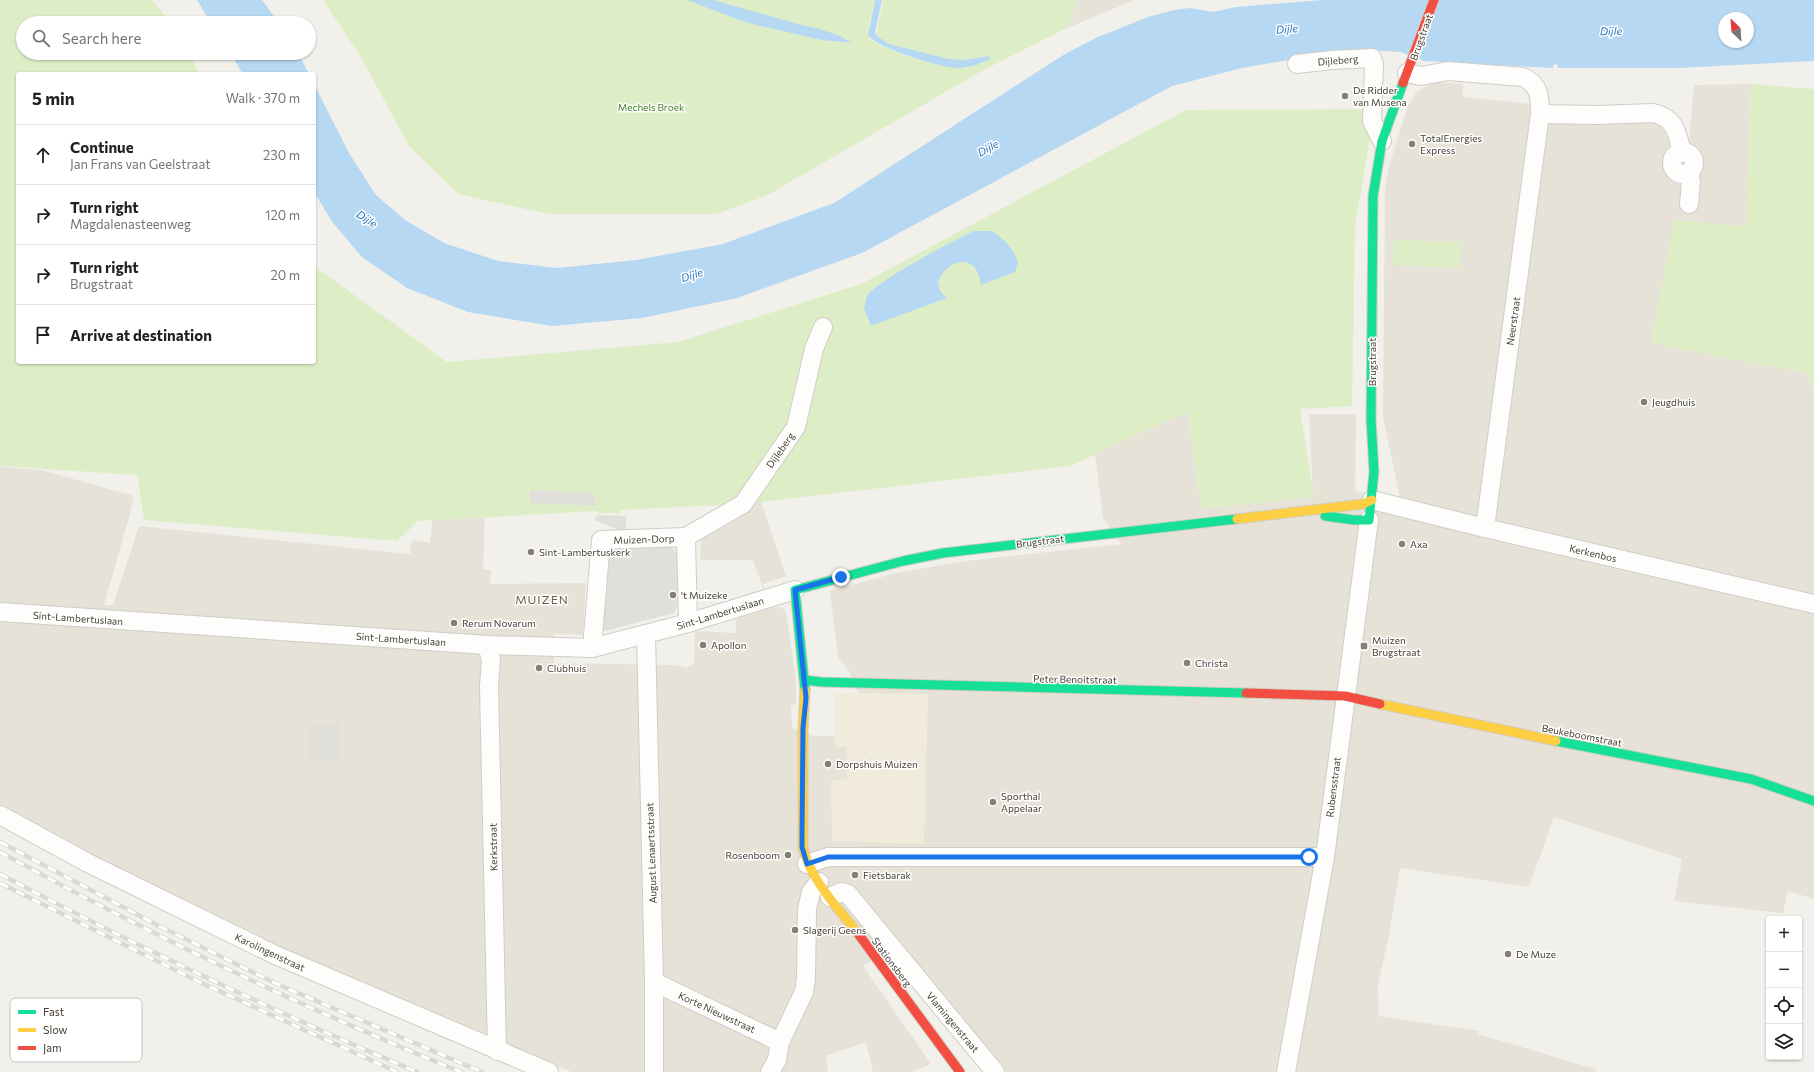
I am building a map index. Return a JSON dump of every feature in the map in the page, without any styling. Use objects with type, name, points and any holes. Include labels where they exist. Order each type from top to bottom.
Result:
[{"type":"street","name":"Brugstraat","points":[[795,590],[902,561],[943,553],[1363,504],[1372,500],[1374,472],[1371,419],[1373,196],[1382,142],[1434,0]]},
{"type":"street","name":"Dijleberg","points":[[1297,64],[1372,58],[1374,64],[1372,121],[1382,142]]},
{"type":"street","name":"Neerstraat","points":[[1408,70],[1421,76],[1448,71],[1523,77],[1530,80],[1537,87],[1540,95],[1540,114],[1485,528]]},
{"type":"street","points":[[1540,114],[1597,115],[1653,113],[1662,115],[1668,119],[1677,131],[1682,152],[1673,159],[1673,166],[1681,174],[1689,172],[1691,182],[1689,204]]},
{"type":"street","name":"Dijleberg","points":[[686,537],[743,504],[796,427],[814,349],[823,327]]},
{"type":"street","name":"Kerkenbos","points":[[1372,500],[1485,528],[1814,604]]},
{"type":"street","name":"Rubensstraat","points":[[1286,1072],[1325,857],[1372,500]]},
{"type":"street","name":"Brugstraat","points":[[1290,512],[1354,520],[1369,520]]},
{"type":"street","name":"Muizen-Dorp","points":[[592,648],[601,540],[686,537],[688,624]]},
{"type":"street","name":"Sint-Lambertuslaan","points":[[0,612],[488,645],[592,648],[688,624],[795,590]]},
{"type":"street","name":"Stationsberg","points":[[795,590],[805,680],[802,847],[807,864],[960,1072]]},
{"type":"street","name":"August Lenaertsstraat","points":[[646,634],[654,982],[654,1072]]},
{"type":"street","name":"Kerkstraat","points":[[488,645],[491,660],[490,694],[497,1051]]},
{"type":"street","name":"Peter Benoitstraat","points":[[805,680],[821,682],[986,688],[1345,696]]},
{"type":"street","name":"Beukeboomstraat","points":[[1345,696],[1551,740],[1751,779],[1814,801]]},
{"type":"street","name":"Karolingenstraat","points":[[0,814],[88,863],[273,954],[549,1072]]},
{"type":"street","points":[[807,864],[828,857],[1325,857]]},
{"type":"street","points":[[770,1072],[777,1060],[780,1042],[804,992],[806,979],[807,909],[811,892],[819,882]]},
{"type":"street","name":"Vlamingenstraat","points":[[830,897],[841,892],[848,894],[995,1072]]},
{"type":"street","name":"Korte Nieuwstraat","points":[[654,982],[780,1042]]},
{"type":"shaded area","points":[[1078,0],[1135,0],[1067,28]]},
{"type":"shaded area","points":[[1434,82],[1463,84],[1463,97],[1531,104],[1528,132],[1548,123],[1656,120],[1689,145],[1694,85],[1751,84],[1746,227],[1651,342],[1806,373],[1814,391],[1814,899],[1788,891],[1783,913],[1674,901],[1682,859],[1554,817],[1529,887],[1400,868],[1389,934],[1378,986],[1379,1016],[1479,1031],[1478,1034],[1595,1069],[1596,1072],[1000,1072],[897,946],[863,966],[931,1064],[912,1072],[873,1072],[866,1042],[826,1056],[828,1072],[572,1072],[488,1039],[388,1004],[0,809],[0,467],[41,470],[134,496],[104,605],[113,605],[139,526],[410,554],[412,540],[430,543],[433,516],[485,512],[483,569],[491,570],[490,584],[586,583],[583,635],[554,634],[554,663],[673,665],[684,667],[684,669],[694,664],[695,631],[736,633],[736,619],[770,608],[753,560],[700,560],[701,539],[725,527],[748,508],[758,493],[786,576],[763,584],[771,608],[781,607],[786,612],[796,681],[796,704],[791,705],[792,728],[814,736],[876,736],[848,669],[838,657],[830,591],[896,573],[966,561],[1121,544],[1103,518],[1090,412],[1188,411],[1201,509],[1313,497],[1309,414],[1356,414],[1355,491],[1400,498],[1383,417],[1385,192],[1388,170],[1408,105],[1416,93]]},
{"type":"shaded area","points":[[530,490],[595,493],[595,506],[530,503]]},
{"type":"shaded area","points":[[596,515],[626,516],[626,531],[619,530],[595,520]]},
{"type":"shaded area","points":[[666,543],[681,556],[680,599],[674,613],[601,632],[605,559],[610,552],[620,547]]},
{"type":"shaded area","points":[[835,693],[928,694],[924,844],[832,841],[831,780],[847,779],[846,747],[835,747]]},
{"type":"shaded area","points":[[310,723],[340,723],[339,762],[309,761]]},
{"type":"green space","points":[[0,0],[152,0],[165,16],[16,16],[16,60],[192,60],[199,72],[16,72],[16,364],[316,364],[316,267],[447,362],[678,342],[861,284],[1186,110],[1375,109],[1355,226],[1352,406],[1300,409],[1314,497],[1201,509],[1188,411],[1070,466],[743,504],[620,510],[620,513],[599,513],[598,511],[418,521],[397,541],[144,520],[137,475],[0,466]]},
{"type":"green space","name":"Mechels Broek","points":[[323,0],[875,0],[869,25],[869,38],[888,49],[918,59],[961,68],[970,67],[989,56],[965,60],[949,59],[889,44],[876,35],[883,0],[1078,0],[1067,28],[980,72],[766,196],[716,214],[548,214],[458,194],[409,146],[362,59]]},
{"type":"green space","points":[[1751,84],[1814,89],[1814,391],[1806,373],[1651,343],[1674,220],[1746,226]]},
{"type":"green space","points":[[1394,240],[1461,242],[1460,268],[1393,265]]},
{"type":"water","points":[[197,0],[262,0],[274,16],[207,16]]},
{"type":"water","points":[[687,0],[713,0],[816,28],[838,35],[852,43],[822,40],[756,25]]},
{"type":"water","points":[[875,0],[882,0],[875,32],[877,36],[889,44],[949,59],[965,60],[989,56],[990,59],[978,64],[957,68],[924,61],[883,46],[868,35]]},
{"type":"water","name":"Dijle","points":[[1323,0],[1814,0],[1814,61],[1678,68],[1558,68],[1557,64],[1553,65],[1553,68],[1424,61],[1401,52],[1385,51],[1334,52],[1242,68],[1172,86],[862,253],[737,298],[642,318],[552,326],[468,312],[407,288],[362,257],[333,223],[316,195],[316,88],[349,153],[376,195],[405,220],[444,243],[498,261],[557,268],[636,260],[723,244],[834,203],[1065,54],[1098,37],[1148,17],[1174,10],[1190,8],[1213,12],[1236,7]]},
{"type":"water","points":[[234,60],[302,60],[308,72],[242,72]]},
{"type":"water","points":[[974,231],[992,231],[1005,241],[1014,252],[1018,263],[1015,272],[981,285],[979,275],[975,268],[969,263],[956,263],[943,273],[938,281],[940,291],[947,298],[871,326],[864,308],[867,296],[873,290],[917,261]]},
{"type":"railway","points":[[0,842],[159,926],[277,984],[482,1072]]},
{"type":"railway","points":[[0,852],[113,912],[227,969],[402,1048],[461,1072]]},
{"type":"railway","points":[[0,874],[206,978],[417,1072]]},
{"type":"railway","points":[[0,883],[197,981],[397,1072]]},
{"type":"traffic: fast","points":[[1325,516],[1354,520],[1369,520],[1374,472],[1371,419],[1373,196],[1382,141],[1403,83]]},
{"type":"traffic: fast","points":[[805,690],[795,590],[903,561],[943,553],[1237,519]]},
{"type":"traffic: fast","points":[[805,680],[821,682],[1246,693]]},
{"type":"traffic: fast","points":[[1556,741],[1751,779],[1814,801]]},
{"type":"traffic: slow","points":[[1237,519],[1363,504],[1372,500]]},
{"type":"traffic: slow","points":[[805,690],[803,729],[803,848],[812,872],[826,894],[859,935]]},
{"type":"traffic: slow","points":[[1380,704],[1556,741]]},
{"type":"traffic: jam","points":[[1403,83],[1434,0]]},
{"type":"traffic: jam","points":[[1246,693],[1345,696],[1380,704]]},
{"type":"traffic: jam","points":[[859,935],[960,1072]]},
{"type":"place","name":"De Ridder van Musena","points":[[1345,96]]},
{"type":"place","name":"TotalEnergies Express","points":[[1412,144]]},
{"type":"place","name":"Jeugdhuis","points":[[1644,402]]},
{"type":"place","name":"Axa","points":[[1402,544]]},
{"type":"place","name":"Sint-Lambertuskerk","points":[[531,552]]},
{"type":"place","name":"'t Muizeke","points":[[673,595]]},
{"type":"place","name":"Rerum Novarum","points":[[454,623]]},
{"type":"place","name":"Apollon","points":[[703,645]]},
{"type":"place","name":"Muizen Brugstraat","points":[[1364,646]]},
{"type":"place","name":"Christa","points":[[1187,663]]},
{"type":"place","name":"Clubhuis","points":[[539,668]]},
{"type":"place","name":"Dorpshuis Muizen","points":[[828,764]]},
{"type":"place","name":"Sporthal Appelaar","points":[[993,802]]},
{"type":"place","name":"Rosenboom","points":[[788,855]]},
{"type":"place","name":"Fietsbarak","points":[[855,875]]},
{"type":"place","name":"Slagerij Geens","points":[[795,930]]},
{"type":"place","name":"De Muze","points":[[1508,954]]},
{"type":"district","name":"MUIZEN","points":[[542,600]]},
{"type":"route","points":[[841,577],[795,590],[806,698],[803,728],[802,847],[807,864],[828,857],[1309,857]]}]
